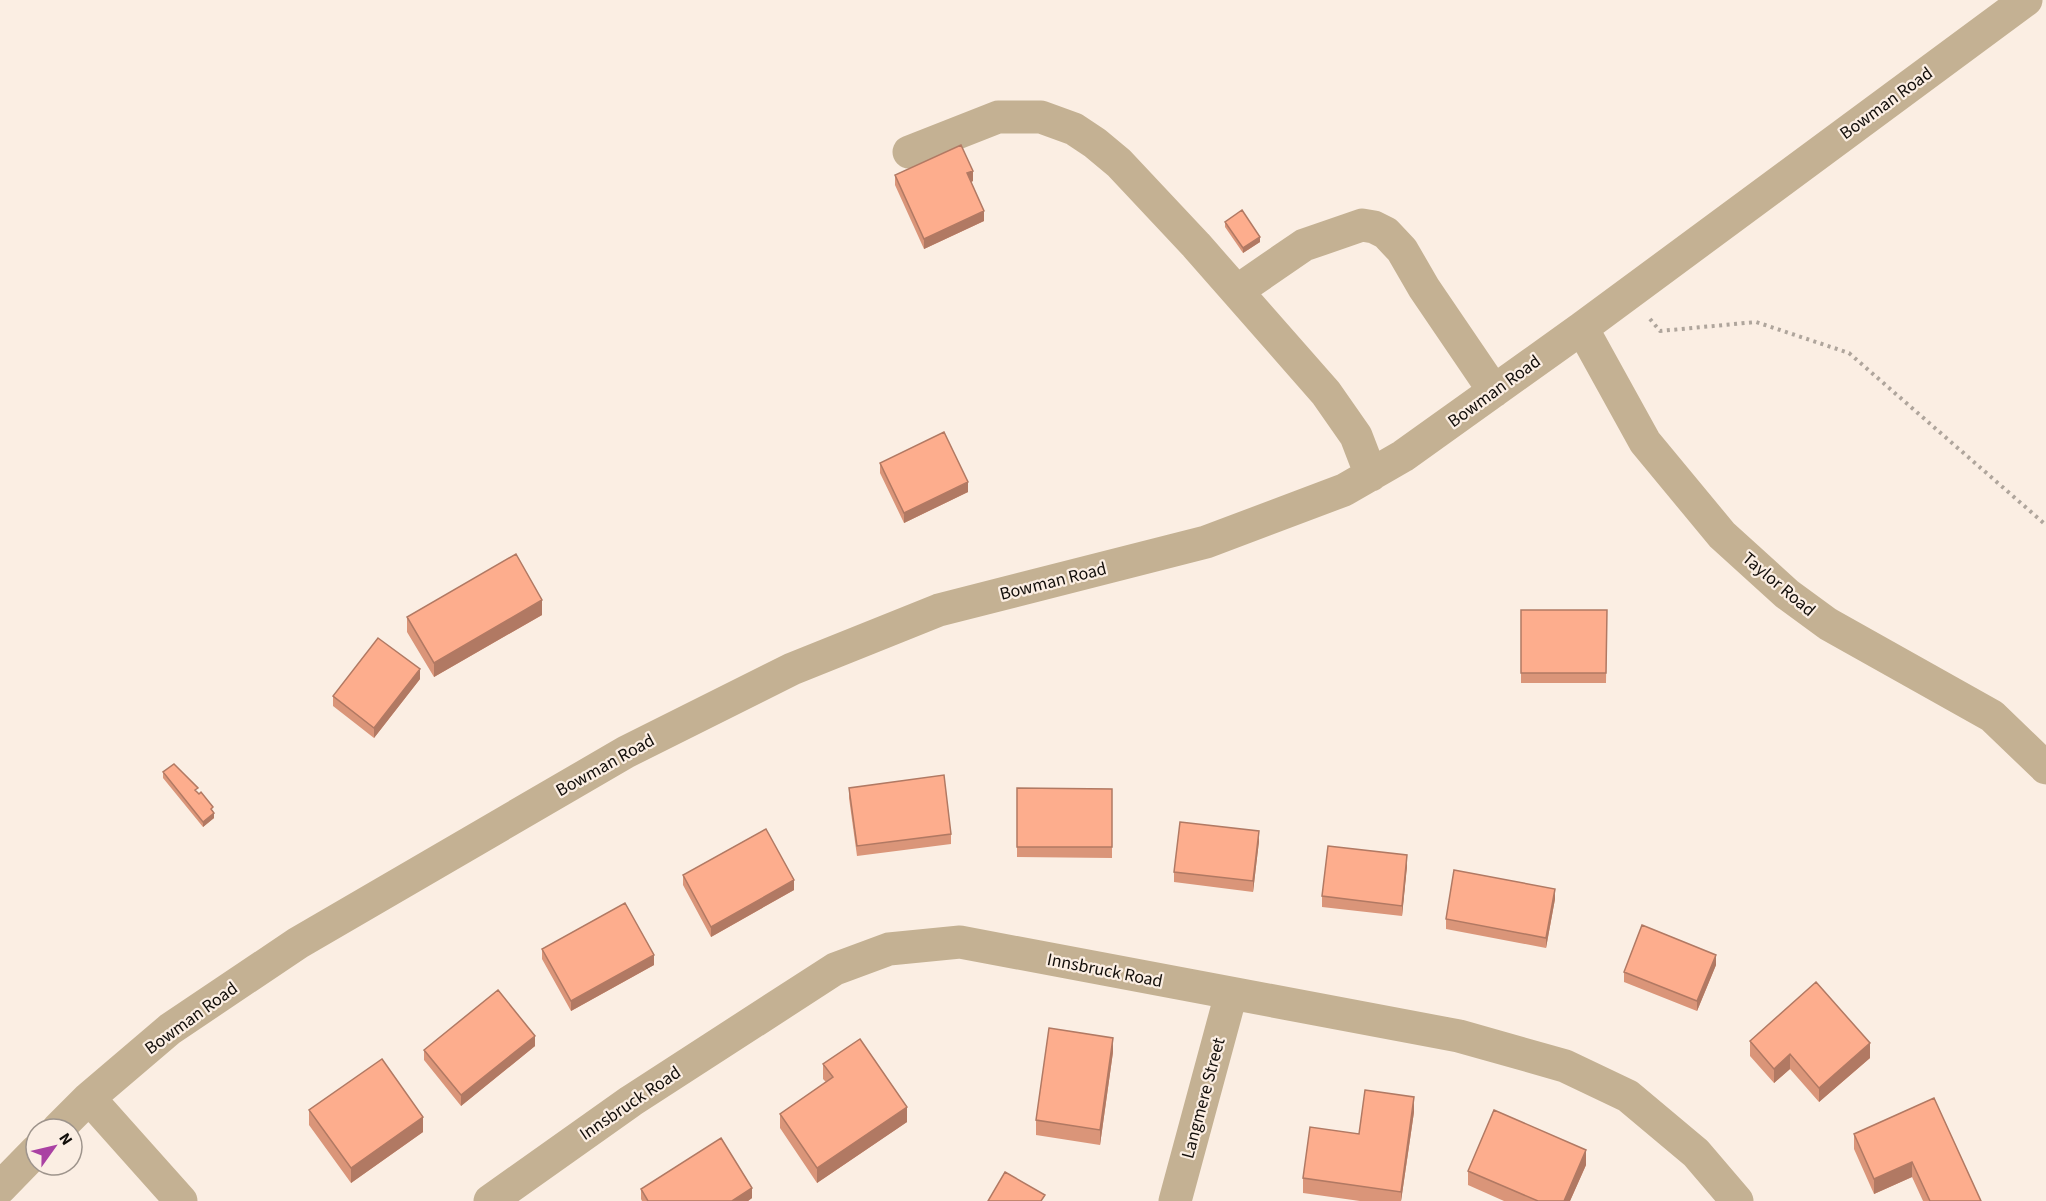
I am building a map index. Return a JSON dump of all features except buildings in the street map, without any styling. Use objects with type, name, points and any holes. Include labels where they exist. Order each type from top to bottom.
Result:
[{"type":"street","name":"Bowman Road","points":[[70,1117],[170,1029],[297,943],[626,752],[792,669],[939,610],[1206,542],[1344,490],[1371,475],[1403,456],[1582,328],[2026,0]]},
{"type":"street","points":[[909,152],[970,126],[998,117],[1041,117],[1074,129],[1119,163],[1238,291],[1341,412],[1356,436],[1371,475]]},
{"type":"street","points":[[1238,291],[1304,245],[1362,225],[1374,227],[1386,233],[1402,250],[1424,288],[1494,391]]},
{"type":"street","name":"Taylor Road","points":[[1582,328],[1645,442],[1722,535],[1787,594],[1828,624],[1992,716],[2046,768]]},
{"type":"street","name":"Innsbruck Road","points":[[490,1201],[631,1101],[835,969],[889,949],[960,942],[1459,1036],[1565,1066],[1628,1096],[1696,1154],[1737,1201]]},
{"type":"street","name":"Langmere Street","points":[[1175,1201],[1231,994]]},
{"type":"street","points":[[89,1098],[181,1201]]},
{"type":"street","points":[[0,1188],[24,1163]]},
{"type":"path","points":[[1629,293],[1660,331],[1756,322],[1850,353],[2046,525]]}]
